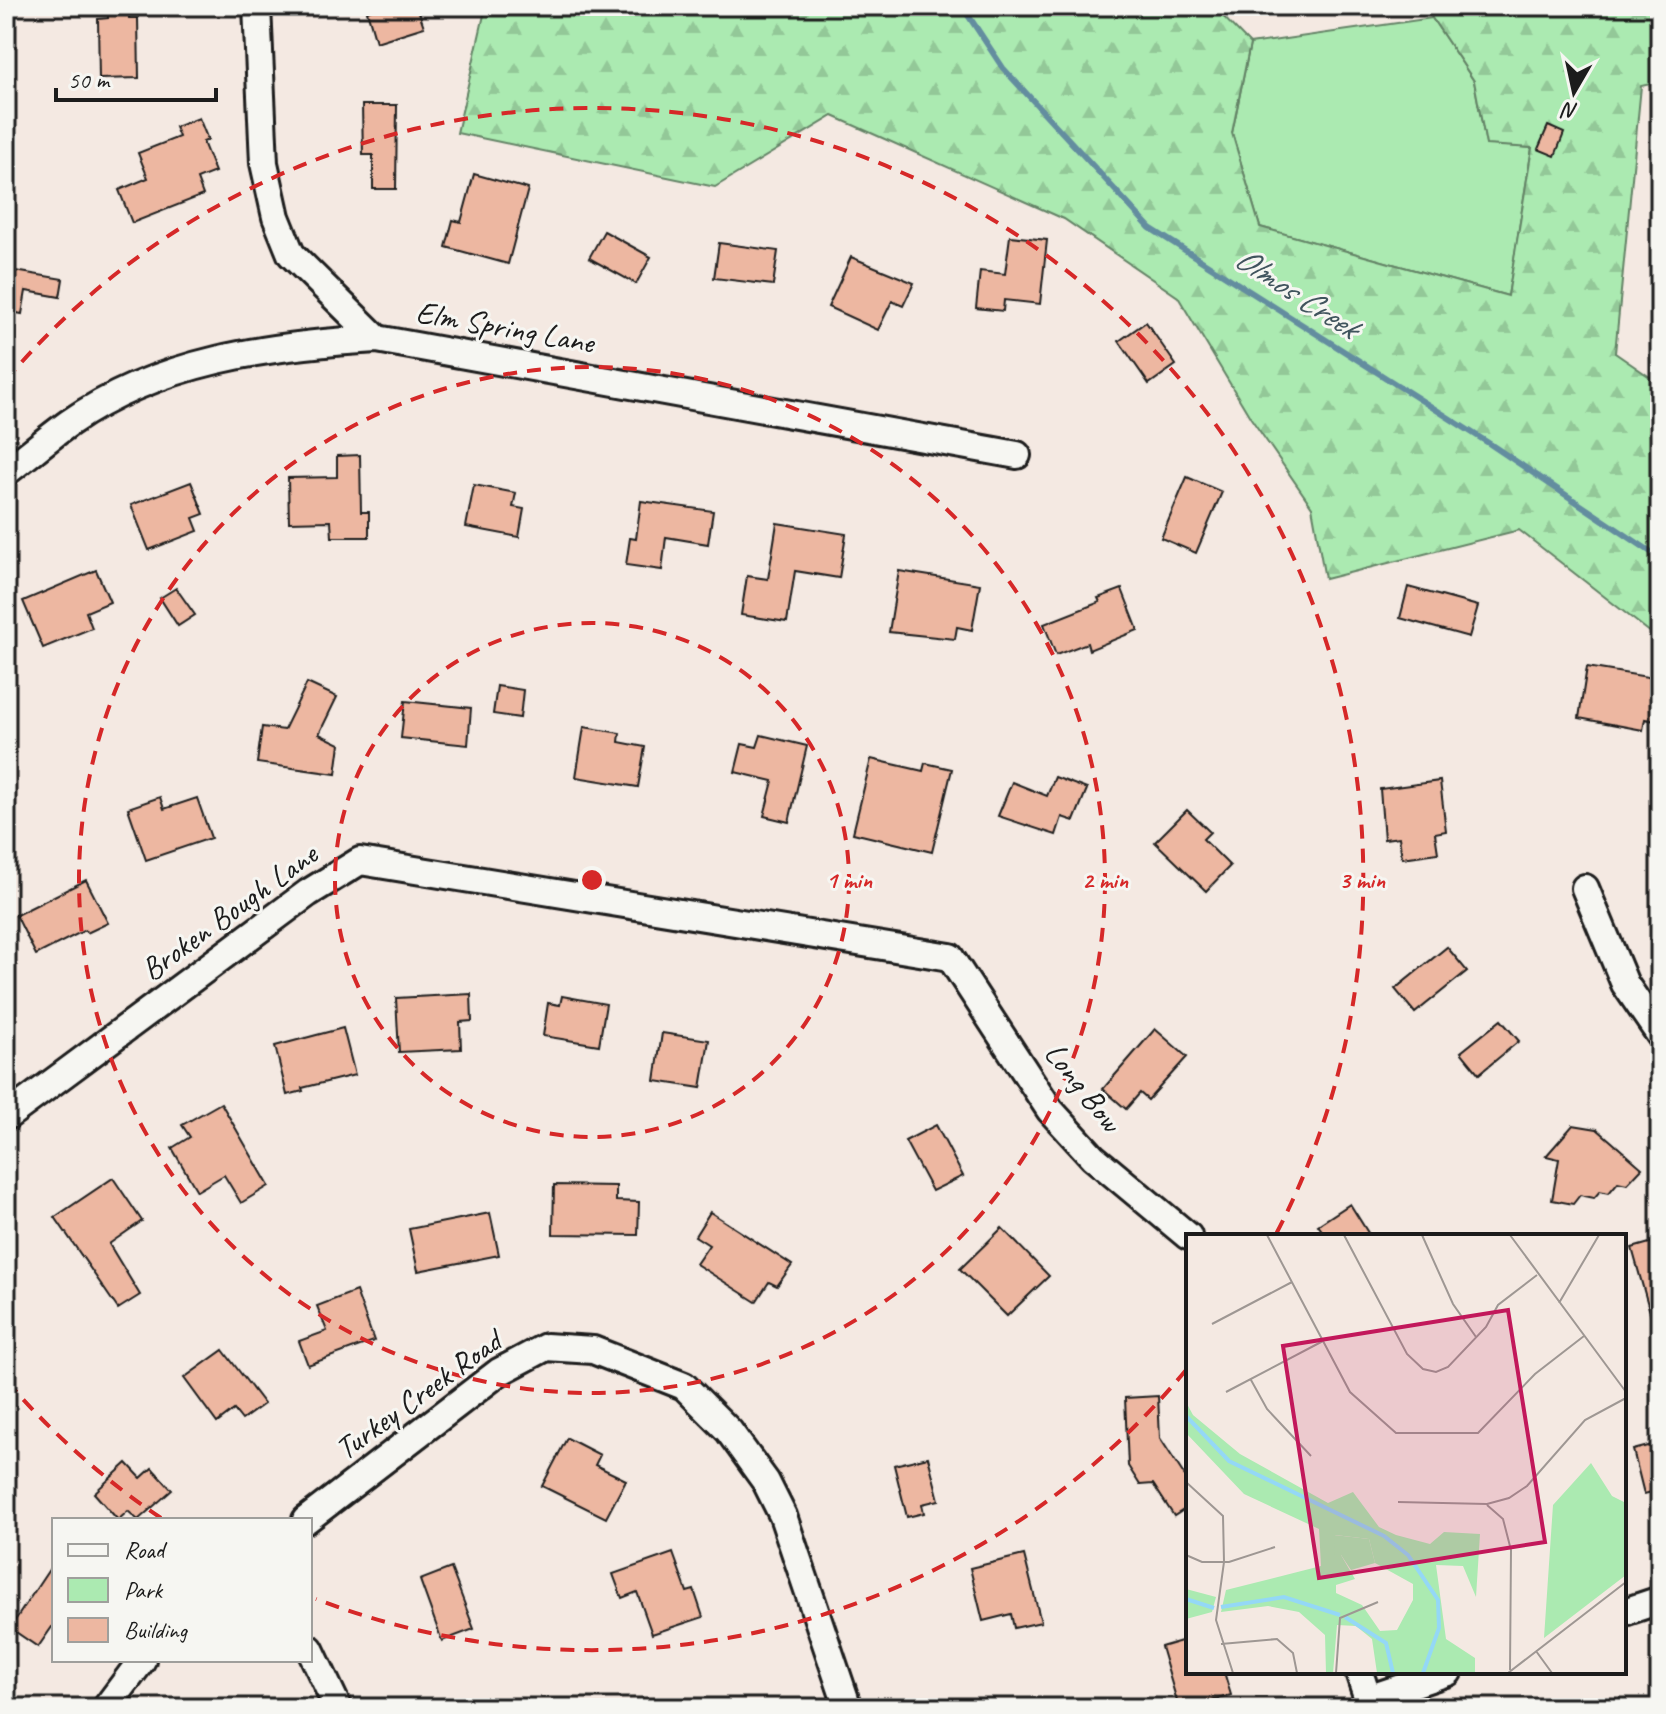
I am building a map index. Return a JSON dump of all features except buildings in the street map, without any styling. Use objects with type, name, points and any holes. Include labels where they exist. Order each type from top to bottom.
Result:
[{"type":"street","points":[[257,6],[264,163],[276,217],[291,254],[377,339]]},
{"type":"street","name":"Elm Spring Lane","points":[[6,472],[70,423],[114,397],[160,377],[208,361],[306,343],[377,339],[1017,455]]},
{"type":"street","name":"Broken Bough Lane","points":[[6,1117],[308,893],[360,861],[950,957]]},
{"type":"street","points":[[1585,888],[1625,984],[1660,1035]]},
{"type":"street","name":"Long Bow","points":[[950,957],[1050,1110],[1093,1157],[1186,1234]]},
{"type":"street","name":"Turkey Creek Road","points":[[309,1518],[499,1372],[546,1347],[593,1350],[684,1386],[729,1431],[766,1482],[783,1516],[848,1708]]},
{"type":"street","points":[[1626,1611],[1660,1600]]},
{"type":"street","points":[[312,1653],[338,1708]]},
{"type":"street","points":[[106,1708],[140,1662]]},
{"type":"street","points":[[1360,1674],[1369,1704],[1443,1674]]},
{"type":"green space","points":[[486,6],[1213,6],[1250,44],[1232,133],[1260,227],[1508,296],[1532,148],[1486,145],[1474,81],[1432,18],[1428,6],[1660,6],[1660,82],[1641,86],[1615,353],[1660,384],[1660,640],[1519,530],[1325,579],[1312,507],[1250,417],[1178,297],[1064,219],[833,116],[715,187],[457,133]]},
{"type":"green space","points":[[1432,18],[1474,81],[1486,144],[1532,148],[1508,296],[1260,227],[1232,133],[1250,44]]},
{"type":"waterway","name":"Olmos Creek","points":[[962,6],[1003,68],[1150,228],[1490,444],[1660,558]]}]
